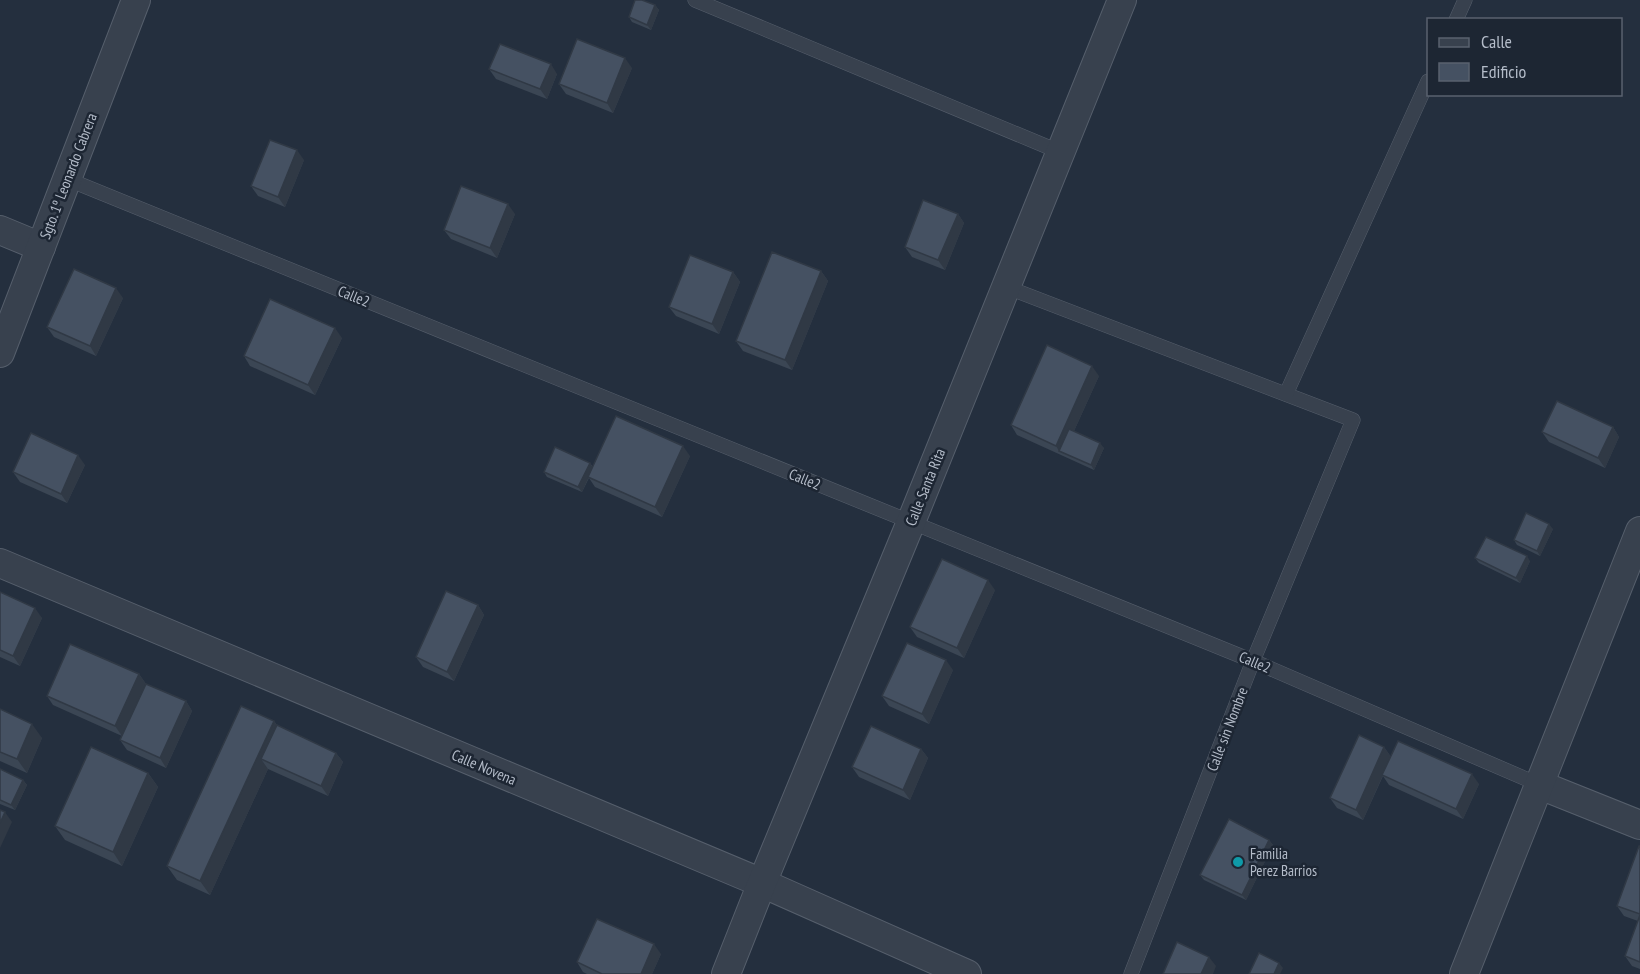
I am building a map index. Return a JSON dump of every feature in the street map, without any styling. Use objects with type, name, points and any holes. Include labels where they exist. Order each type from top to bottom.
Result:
[{"type":"street","name":"Sgto. 1º Leonardo Cabrera","points":[[0,353],[136,0]]},
{"type":"street","name":"Calle Santa Rita","points":[[726,974],[1122,0]]},
{"type":"street","points":[[0,230],[41,247]]},
{"type":"street","points":[[1464,974],[1640,531]]},
{"type":"street","name":"Calle Novena","points":[[0,562],[762,883],[968,974]]},
{"type":"street","points":[[1539,785],[1640,825]]},
{"type":"lane","points":[[695,0],[1060,152]]},
{"type":"lane","points":[[1457,18],[1465,0]]},
{"type":"lane","points":[[1006,287],[1286,394],[1427,83]]},
{"type":"lane","name":"Calle2","points":[[67,179],[1253,661],[1539,785]]},
{"type":"lane","name":"Calle sin Nombre","points":[[1131,974],[1253,661],[1353,420],[1286,394]]},
{"type":"building","points":[[635,0],[655,5],[647,25],[629,17]]},
{"type":"building","points":[[577,39],[625,58],[607,103],[559,84]]},
{"type":"building","points":[[500,44],[551,64],[540,89],[489,69]]},
{"type":"building","points":[[270,140],[297,150],[278,197],[251,186]]},
{"type":"building","points":[[461,186],[508,204],[490,248],[444,230]]},
{"type":"building","points":[[923,200],[958,214],[938,260],[905,247]]},
{"type":"building","points":[[772,252],[821,271],[785,360],[736,341]]},
{"type":"building","points":[[690,255],[733,272],[712,324],[669,307]]},
{"type":"building","points":[[74,269],[116,288],[90,346],[47,327]]},
{"type":"building","points":[[270,299],[335,328],[308,385],[244,356]]},
{"type":"building","points":[[1047,345],[1092,366],[1056,446],[1011,425]]},
{"type":"building","points":[[1557,401],[1613,427],[1598,458],[1542,432]]},
{"type":"building","points":[[616,416],[683,446],[655,507],[588,477]]},
{"type":"building","points":[[1069,429],[1100,443],[1091,465],[1059,451]]},
{"type":"building","points":[[31,433],[78,455],[61,494],[13,472]]},
{"type":"building","points":[[555,447],[590,463],[578,487],[544,472]]},
{"type":"building","points":[[1526,513],[1549,524],[1537,551],[1514,540]]},
{"type":"building","points":[[1486,537],[1527,556],[1516,578],[1475,558]]},
{"type":"building","points":[[942,559],[988,580],[957,648],[910,627]]},
{"type":"building","points":[[446,591],[478,605],[447,672],[416,657]]},
{"type":"building","points":[[0,592],[35,608],[13,656],[0,650]]},
{"type":"building","points":[[907,643],[946,660],[922,714],[882,696]]},
{"type":"building","points":[[70,644],[139,674],[115,726],[47,696]]},
{"type":"building","points":[[146,684],[186,701],[160,758],[120,740]]},
{"type":"building","points":[[241,706],[274,721],[200,881],[167,866]]},
{"type":"building","points":[[0,709],[32,724],[17,759],[0,752]]},
{"type":"building","points":[[277,725],[336,753],[321,786],[261,759]]},
{"type":"building","points":[[871,726],[921,749],[903,790],[852,767]]},
{"type":"building","points":[[1359,735],[1384,747],[1356,810],[1330,798]]},
{"type":"building","points":[[1398,741],[1472,774],[1456,809],[1382,775]]},
{"type":"building","points":[[91,747],[148,773],[113,852],[55,826]]},
{"type":"building","points":[[0,769],[23,780],[11,805],[0,800]]},
{"type":"building","points":[[0,810],[5,812],[0,823]]},
{"type":"building","name":"Familia Perez Barrios","points":[[1229,819],[1269,840],[1242,895],[1200,875]]},
{"type":"building","points":[[1640,846],[1640,914],[1617,906]]},
{"type":"building","points":[[1640,915],[1640,962],[1625,956]]},
{"type":"building","points":[[597,919],[654,944],[641,974],[602,974],[577,962]]},
{"type":"building","points":[[1177,942],[1209,957],[1201,974],[1163,974]]},
{"type":"building","points":[[1259,953],[1279,963],[1274,974],[1249,974]]},
{"type":"place","name":"Familia Perez Barrios","points":[[1238,862]]}]
